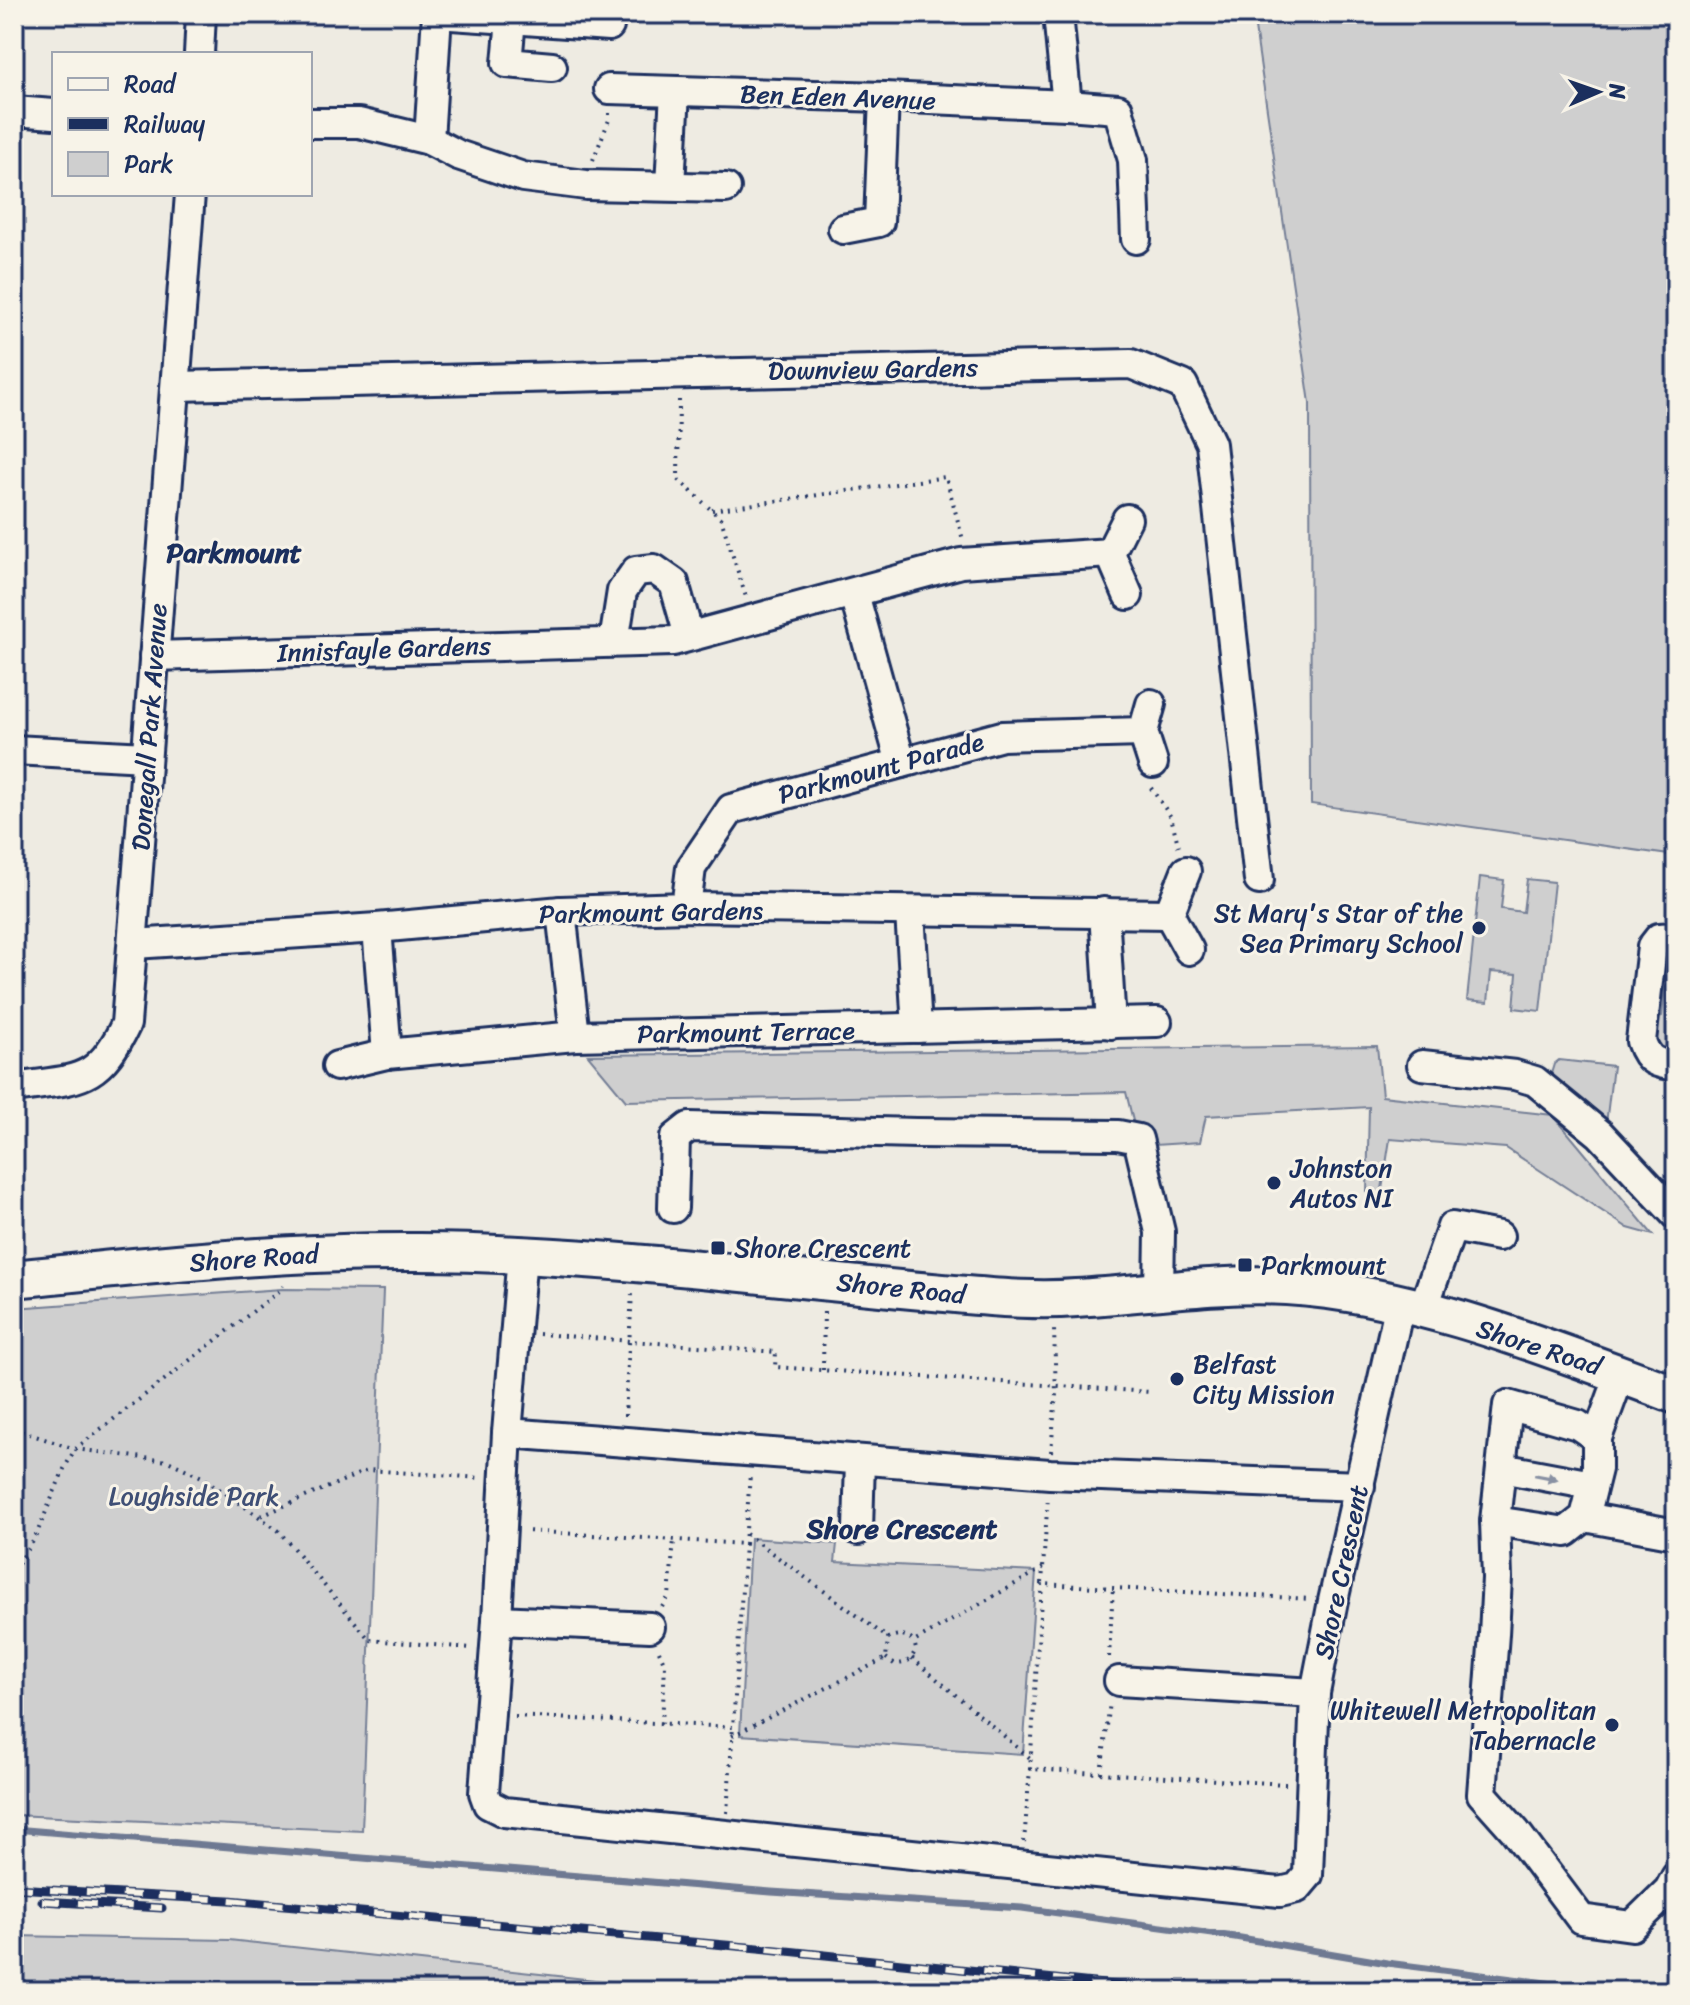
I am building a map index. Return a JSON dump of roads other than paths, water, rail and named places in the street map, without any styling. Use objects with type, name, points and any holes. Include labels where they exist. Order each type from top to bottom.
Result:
[{"type":"main road","name":"Shore Road","points":[[14,1279],[292,1255],[417,1252],[634,1263],[967,1295],[1054,1299],[1227,1284],[1287,1286],[1368,1295],[1412,1306],[1676,1395]]},
{"type":"street","points":[[199,52],[201,14]]},
{"type":"street","points":[[429,140],[437,14],[609,26]]},
{"type":"street","points":[[1058,14],[1067,105]]},
{"type":"street","points":[[511,19],[507,63],[552,67]]},
{"type":"street","name":"Ben Eden Avenue","points":[[609,89],[884,97],[1118,109],[1133,160],[1136,239]]},
{"type":"street","points":[[670,186],[675,91]]},
{"type":"street","points":[[843,229],[879,222],[884,97]]},
{"type":"street","points":[[14,111],[52,114]]},
{"type":"street","points":[[312,123],[359,123],[429,140],[458,155],[523,177],[586,185],[726,188]]},
{"type":"street","name":"Donegall Park Avenue","points":[[14,1088],[73,1079],[90,1073],[103,1063],[126,1024],[190,196]]},
{"type":"street","name":"Downview Gardens","points":[[176,386],[1131,364],[1183,385],[1211,444],[1259,880]]},
{"type":"street","points":[[1127,519],[1110,553],[1128,595]]},
{"type":"street","name":"Innisfayle Gardens","points":[[154,656],[673,641],[969,562],[1110,553]]},
{"type":"street","points":[[614,642],[622,591],[636,571],[654,569],[674,583],[689,636]]},
{"type":"street","points":[[854,594],[901,763]]},
{"type":"street","points":[[1151,704],[1143,732],[1153,763]]},
{"type":"street","name":"Parkmount Parade","points":[[686,907],[691,868],[731,809],[1002,736],[1143,732]]},
{"type":"street","points":[[14,750],[146,757]]},
{"type":"street","points":[[1186,871],[1169,914],[1189,950]]},
{"type":"street","name":"Parkmount Gardens","points":[[134,944],[377,928],[561,911],[686,907],[1169,914]]},
{"type":"street","points":[[561,911],[575,1036]]},
{"type":"street","points":[[910,912],[917,1028]]},
{"type":"street","points":[[1104,912],[1111,1024]]},
{"type":"street","points":[[377,928],[387,1054]]},
{"type":"street","points":[[1676,937],[1659,938],[1652,947],[1641,1041],[1645,1054],[1658,1064],[1676,1066]]},
{"type":"street","name":"Parkmount Terrace","points":[[337,1066],[387,1054],[575,1036],[1157,1022]]},
{"type":"street","points":[[1422,1065],[1515,1075],[1535,1081],[1600,1134],[1676,1215]]},
{"type":"street","points":[[673,1208],[675,1138],[689,1127],[1118,1135],[1138,1139],[1160,1232],[1159,1291]]},
{"type":"street","name":"Shore Crescent","points":[[497,1620],[484,1793],[488,1804],[504,1812],[1280,1892],[1297,1888],[1308,1875],[1315,1693],[1333,1601],[1360,1486],[1412,1306],[1452,1227],[1499,1236]]},
{"type":"street","points":[[522,1255],[507,1433],[497,1620],[650,1627]]},
{"type":"street","points":[[1495,1521],[1566,1532],[1585,1517],[1594,1477],[1597,1438],[1629,1378]]},
{"type":"street","points":[[1594,1477],[1613,1444],[1629,1378]]},
{"type":"street","points":[[1597,1438],[1578,1425],[1508,1405],[1495,1521],[1495,1620],[1482,1794],[1515,1831],[1581,1919],[1632,1926],[1669,1890],[1676,1877]]},
{"type":"street","points":[[507,1433],[1050,1474],[1360,1486]]},
{"type":"street","points":[[858,1530],[860,1460]]},
{"type":"street","points":[[1501,1468],[1594,1477]]},
{"type":"street","points":[[1585,1517],[1676,1534]]},
{"type":"street","points":[[1119,1681],[1315,1693]]},
{"type":"waterway","points":[[14,1829],[771,1892],[1022,1908],[1235,1937],[1387,1963],[1609,1991]]},
{"type":"railway","points":[[14,1888],[229,1900],[758,1948],[1171,1991]]},
{"type":"railway","points":[[42,1901],[162,1908]]},
{"type":"place","name":"St Mary's Star of the Sea Primary School","points":[[1479,928]]},
{"type":"place","name":"Johnston Autos NI","points":[[1274,1183]]},
{"type":"place","name":"Shore Crescent","points":[[718,1248]]},
{"type":"place","name":"Parkmount","points":[[1245,1265]]},
{"type":"place","name":"Belfast City Mission","points":[[1177,1379]]},
{"type":"place","name":"Whitewell Metropolitan Tabernacle","points":[[1612,1725]]},
{"type":"district","name":"Parkmount","points":[[234,552]]},
{"type":"district","name":"Shore Crescent","points":[[902,1528]]},
{"type":"park label","name":"Loughside Park","points":[[194,1496]]}]
